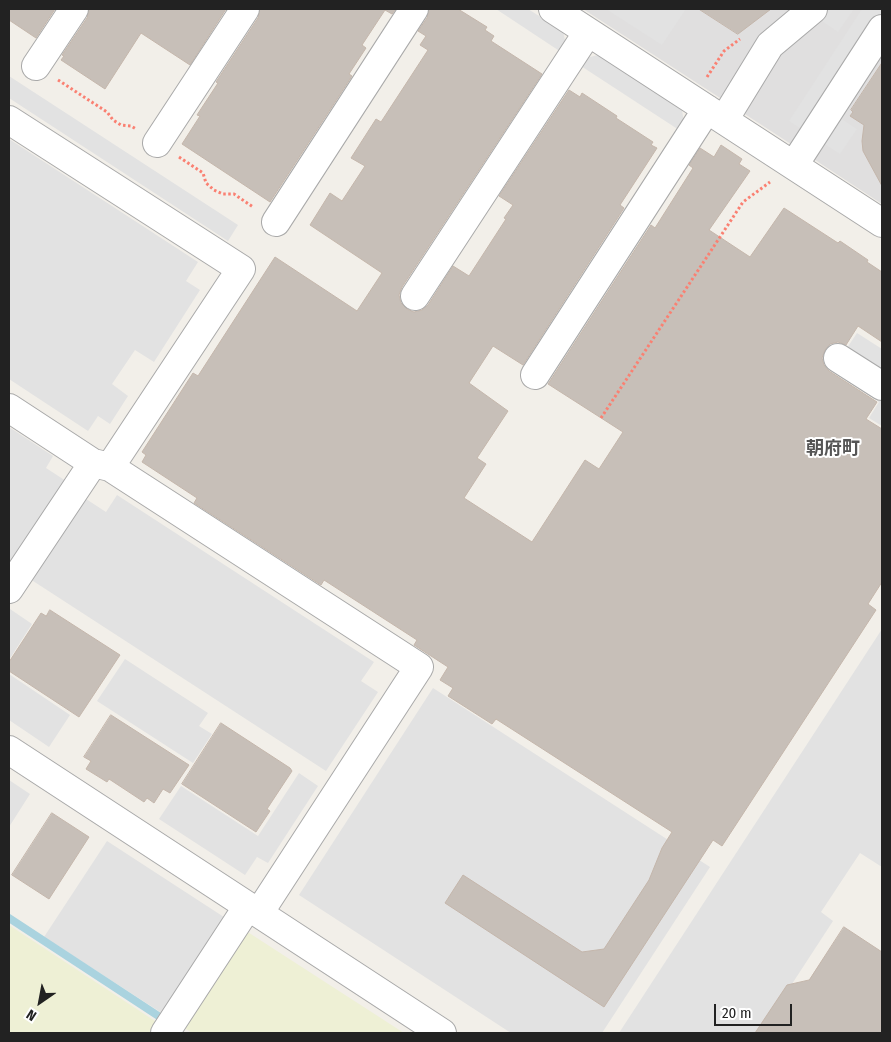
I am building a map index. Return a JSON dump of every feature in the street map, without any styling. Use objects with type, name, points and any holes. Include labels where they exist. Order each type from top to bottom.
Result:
[{"type":"street","points":[[36,66],[74,9]]},
{"type":"street","points":[[157,143],[245,9]]},
{"type":"street","points":[[276,222],[414,9]]},
{"type":"street","points":[[553,9],[882,223]]},
{"type":"street","points":[[534,375],[715,114],[770,45],[813,9]]},
{"type":"street","points":[[794,165],[882,29]]},
{"type":"street","points":[[416,296],[588,32]]},
{"type":"street","points":[[9,120],[241,269],[102,465],[9,589]]},
{"type":"street","points":[[838,358],[882,386]]},
{"type":"street","points":[[9,408],[419,667],[254,910],[165,1033]]},
{"type":"street","points":[[9,750],[442,1033]]},
{"type":"path","points":[[602,418],[743,202],[794,165]]},
{"type":"shaded area","points":[[496,9],[528,9],[563,31],[566,45],[561,52]]},
{"type":"shaded area","points":[[583,9],[882,9],[882,204],[774,133]]},
{"type":"shaded area","points":[[606,9],[686,9],[662,45]]},
{"type":"shaded area","points":[[804,9],[854,9],[838,32]]},
{"type":"shaded area","points":[[862,9],[882,9],[882,51],[839,117],[857,129],[840,154],[789,121]]},
{"type":"shaded area","points":[[598,55],[682,110],[684,123],[679,130],[581,66],[586,58]]},
{"type":"shaded area","points":[[9,76],[238,225],[228,241],[9,98]]},
{"type":"shaded area","points":[[9,139],[198,262],[186,281],[200,290],[154,362],[135,350],[112,384],[128,396],[110,424],[98,416],[88,431],[9,379]]},
{"type":"shaded area","points":[[791,316],[845,351],[857,333],[882,349],[882,426],[869,418],[879,402],[778,336]]},
{"type":"shaded area","points":[[9,427],[53,456],[46,468],[66,481],[9,569]]},
{"type":"shaded area","points":[[117,495],[374,662],[361,681],[378,692],[326,771],[30,579],[83,497],[106,512]]},
{"type":"shaded area","points":[[10,609],[32,624],[9,660],[9,611]]},
{"type":"shaded area","points":[[882,629],[882,867],[860,853],[821,912],[833,921],[760,1033],[619,1033]]},
{"type":"shaded area","points":[[125,659],[208,713],[199,726],[212,734],[193,763],[97,701]]},
{"type":"shaded area","points":[[9,674],[70,715],[49,747],[9,720]]},
{"type":"shaded area","points":[[433,688],[710,867],[602,1033],[511,1033],[299,895]]},
{"type":"shaded area","points":[[299,773],[318,786],[268,863],[257,857],[245,875],[159,819],[181,786],[258,836]]},
{"type":"shaded area","points":[[9,780],[30,794],[9,827]]},
{"type":"shaded area","points":[[107,841],[230,921],[168,1017],[44,937]]},
{"type":"green space","points":[[9,925],[161,1025],[156,1033],[9,1033]]},
{"type":"green space","points":[[243,929],[404,1033],[192,1033],[180,1025]]},
{"type":"building","points":[[9,9],[55,9],[36,38],[9,20]]},
{"type":"building","points":[[89,9],[226,9],[190,65],[141,33],[105,89],[61,60],[64,56],[62,55],[87,18]]},
{"type":"building","points":[[260,9],[396,9],[392,14],[385,10],[362,45],[366,48],[349,74],[352,76],[270,202],[182,144],[200,116],[197,115],[218,83],[216,82],[258,18]]},
{"type":"building","points":[[429,9],[458,9],[487,27],[485,30],[494,36],[491,41],[542,74],[402,287],[399,295],[401,303],[407,309],[414,312],[422,310],[428,305],[453,266],[469,276],[513,205],[499,196],[569,90],[580,97],[582,93],[617,116],[616,118],[653,142],[651,145],[657,148],[620,205],[624,208],[523,365],[493,346],[469,383],[508,411],[477,458],[486,464],[464,498],[532,542],[585,460],[599,469],[623,432],[548,384],[651,225],[655,228],[693,168],[689,165],[700,148],[714,157],[721,145],[742,159],[739,164],[750,171],[709,230],[750,257],[784,208],[838,243],[840,241],[882,272],[882,342],[858,326],[846,345],[838,342],[830,344],[822,358],[824,365],[829,371],[877,402],[866,419],[882,429],[882,582],[868,604],[876,610],[722,846],[713,840],[604,1007],[445,903],[463,875],[582,952],[604,949],[649,880],[662,848],[672,832],[496,719],[492,724],[448,696],[453,688],[440,680],[448,667],[414,645],[417,640],[324,580],[321,585],[194,503],[197,498],[142,462],[146,455],[142,452],[193,373],[198,376],[275,257],[357,311],[382,273],[310,225],[330,193],[342,201],[365,166],[351,158],[376,119],[381,122],[428,50],[420,45],[426,36],[418,31],[427,18]]},
{"type":"building","points":[[699,9],[771,9],[738,34]]},
{"type":"building","points":[[882,63],[882,186],[863,151],[864,125],[850,116],[853,112],[851,110]]},
{"type":"building","points":[[50,610],[120,655],[79,717],[9,671],[9,662],[41,613],[46,616]]},
{"type":"building","points":[[111,715],[189,765],[170,793],[163,789],[154,803],[147,798],[144,802],[109,779],[107,782],[86,769],[91,761],[84,757]]},
{"type":"building","points":[[221,723],[292,771],[267,809],[270,811],[256,832],[182,784]]},
{"type":"building","points":[[52,813],[89,837],[49,899],[12,875]]},
{"type":"building","points":[[844,927],[882,952],[882,1033],[755,1033],[787,985],[809,980]]},
{"type":"waterway","points":[[9,918],[163,1019]]},
{"type":"district","name":"朝府町","points":[[833,449]]}]
